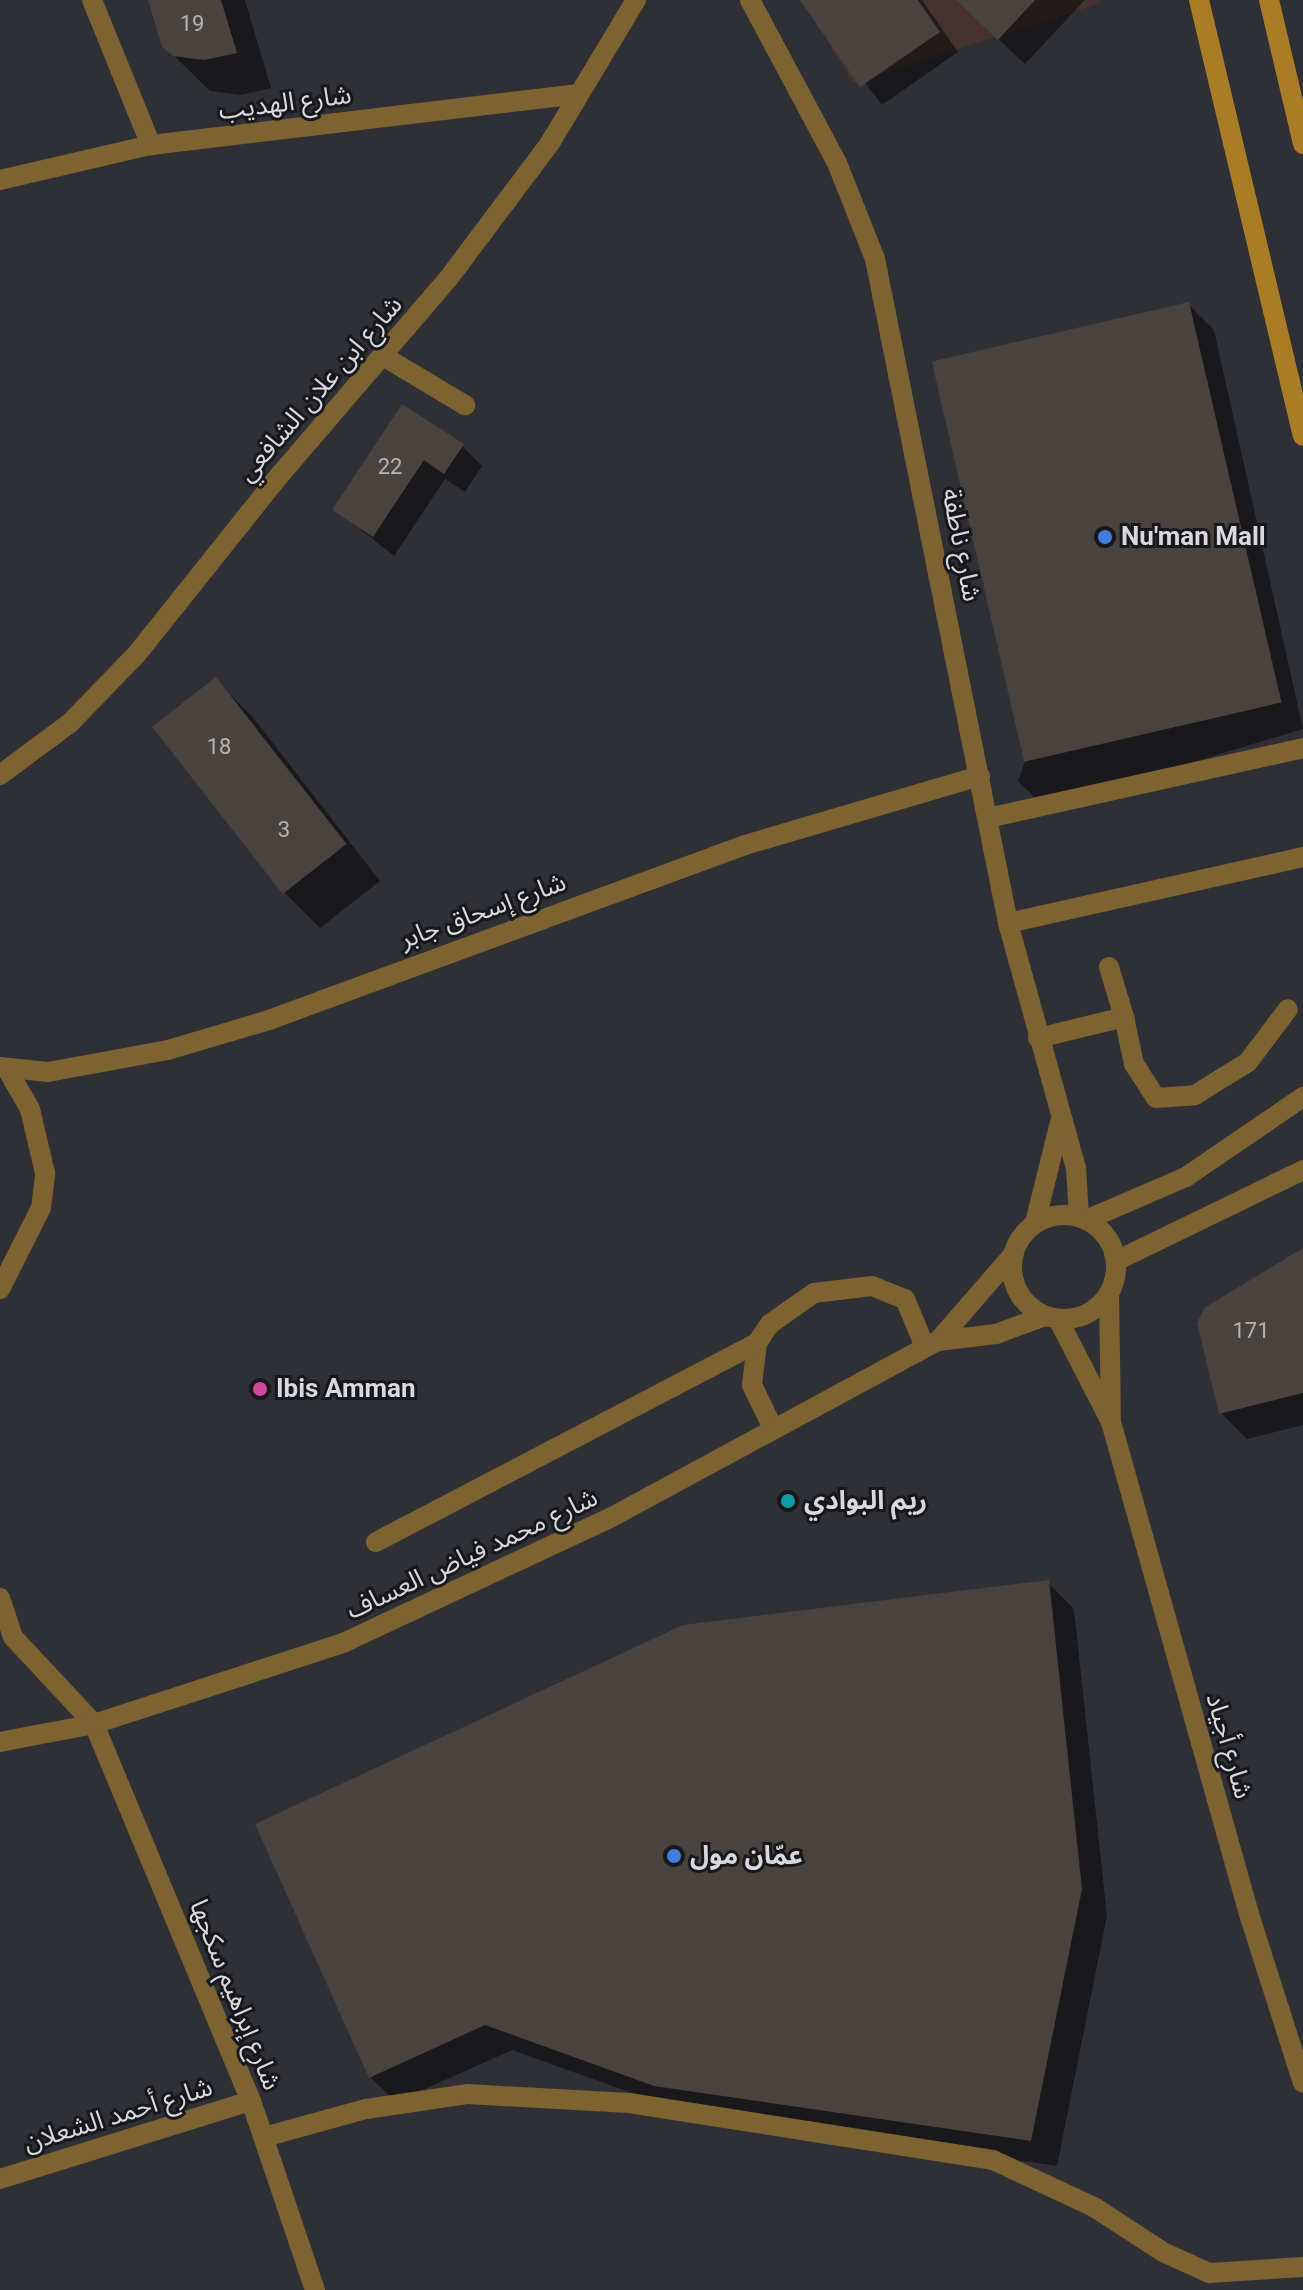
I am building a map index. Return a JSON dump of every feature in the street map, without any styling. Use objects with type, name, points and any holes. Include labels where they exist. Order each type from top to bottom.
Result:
[{"type":"main road","points":[[1199,0],[1303,436]]},
{"type":"main road","points":[[1269,0],[1303,144]]},
{"type":"street","points":[[92,0],[151,145]]},
{"type":"street","name":"شارع ابن علان الشافعي","points":[[0,775],[70,723],[136,655],[383,356],[519,188],[636,0]]},
{"type":"street","name":"شارع ناطفة","points":[[750,0],[837,163],[875,259],[1008,923],[1060,1122],[1076,1168],[1082,1218]]},
{"type":"street","name":"شارع الهديب","points":[[0,180],[151,145],[579,94]]},
{"type":"street","points":[[383,356],[465,405]]},
{"type":"street","points":[[988,818],[1303,748]]},
{"type":"street","name":"شارع إسحاق جابر","points":[[3,1068],[48,1072],[113,1061],[269,1020],[745,845],[980,776]]},
{"type":"street","points":[[1008,923],[1045,919],[1303,857]]},
{"type":"street","points":[[1109,967],[1134,1064],[1156,1098],[1195,1095],[1248,1062],[1288,1009]]},
{"type":"street","points":[[1038,1038],[1124,1017]]},
{"type":"street","points":[[0,1289],[41,1208],[45,1173],[30,1109],[3,1068]]},
{"type":"street","points":[[1082,1218],[1107,1236],[1116,1261],[1109,1294],[1090,1313],[1051,1318],[1018,1292],[1012,1256],[1035,1223],[1050,1217],[1082,1218],[1186,1177],[1303,1097]]},
{"type":"street","name":"شارع ناطفة","points":[[1035,1223],[1060,1122]]},
{"type":"street","points":[[1116,1261],[1303,1170]]},
{"type":"street","name":"شارع محمد فياض العساف","points":[[932,1344],[1012,1256]]},
{"type":"street","points":[[773,1428],[752,1385],[757,1343],[770,1324],[814,1293],[872,1286],[905,1299],[932,1344]]},
{"type":"street","name":"شارع أجياد","points":[[1109,1294],[1111,1422]]},
{"type":"street","name":"شارع محمد فياض العساف","points":[[0,1742],[94,1724],[225,1685],[399,1619],[649,1498],[932,1344],[996,1334],[1051,1318]]},
{"type":"street","name":"شارع أجياد","points":[[1051,1318],[1111,1422],[1249,1914],[1303,2083]]},
{"type":"street","points":[[376,1542],[757,1343]]},
{"type":"street","points":[[0,1598],[13,1637],[45,1678],[94,1724]]},
{"type":"street","name":"شارع إبراهيم سكجها","points":[[94,1724],[251,2101],[315,2290]]},
{"type":"street","points":[[264,2137],[366,2109],[467,2094],[629,2103],[993,2160],[1094,2207],[1163,2252],[1209,2273],[1303,2267]]},
{"type":"street","name":"شارع أحمد الشعلان","points":[[0,2179],[251,2101]]},
{"type":"shaded area","points":[[803,0],[1099,0],[1101,3],[853,83]]},
{"type":"building","points":[[148,0],[221,0],[237,53],[204,60],[173,56],[162,47]]},
{"type":"building","points":[[800,0],[918,0],[940,32],[860,87]]},
{"type":"building","points":[[956,0],[1035,0],[998,40]]},
{"type":"building","name":"Nu'man Mall","points":[[1189,302],[1281,702],[1024,762],[932,361]]},
{"type":"building","points":[[402,404],[464,444],[444,474],[424,460],[373,537],[332,510]]},
{"type":"building","points":[[216,677],[347,844],[283,894],[152,727]]},
{"type":"building","points":[[1303,1248],[1303,1393],[1219,1414],[1197,1323],[1204,1308]]},
{"type":"building","name":"عمّان مول","points":[[1049,1580],[1082,1889],[1031,2141],[654,2086],[485,2025],[369,2078],[255,1824],[683,1625]]},
{"type":"place","name":"Nu'man Mall","points":[[1105,537]]},
{"type":"place","name":"Ibis Amman","points":[[260,1389]]},
{"type":"place","name":"ريم البوادي","points":[[788,1501]]},
{"type":"place","name":"عمّان مول","points":[[674,1856]]}]
